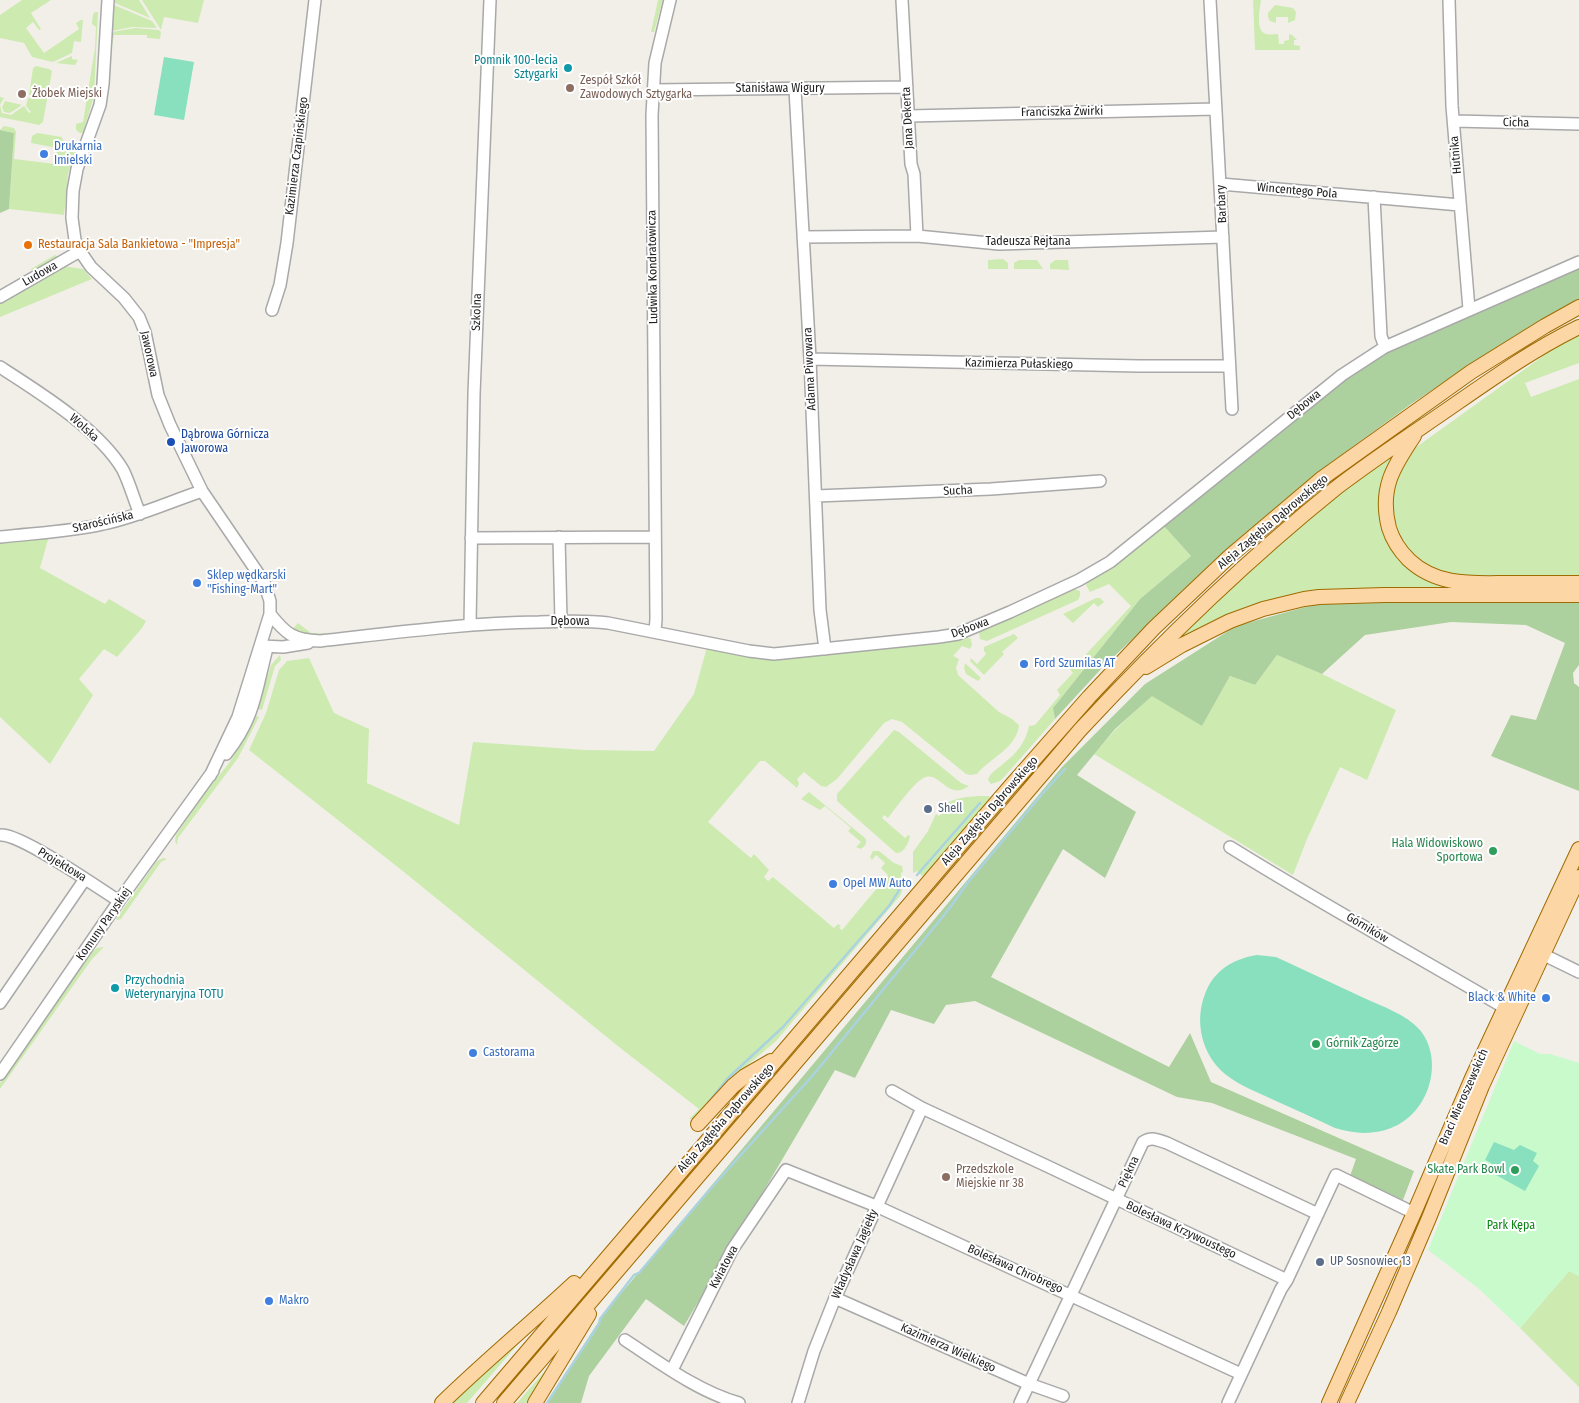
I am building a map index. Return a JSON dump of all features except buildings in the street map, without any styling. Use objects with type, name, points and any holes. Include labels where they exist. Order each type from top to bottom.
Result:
[{"type":"main road","name":"Aleja Zagłębia Dąbrowskiego","points":[[483,1403],[1089,697],[1154,628],[1230,556],[1321,479],[1510,346],[1579,307]]},
{"type":"main road","name":"Aleja Zagłębia Dąbrowskiego","points":[[504,1403],[1050,766],[1129,678],[1208,599],[1282,533],[1338,487],[1419,429],[1527,356],[1579,327]]},
{"type":"main road","points":[[1419,429],[1390,475],[1385,498],[1388,522],[1394,540],[1402,553],[1416,567],[1438,578],[1463,582],[1579,582]]},
{"type":"main road","points":[[1129,678],[1182,645],[1230,621],[1263,609],[1304,599],[1384,595],[1579,595]]},
{"type":"main road","name":"Braci Mieroszewskich","points":[[1350,1402],[1414,1252],[1579,848]]},
{"type":"main road","name":"Braci Mieroszewskich","points":[[1331,1398],[1472,1078],[1505,1008],[1579,877]]},
{"type":"main road","points":[[698,1124],[733,1086],[745,1076],[780,1056]]},
{"type":"main road","points":[[442,1403],[470,1375],[522,1332],[590,1268],[609,1254]]},
{"type":"main road","points":[[535,1403],[610,1279]]},
{"type":"street","name":"Jaworowa","points":[[108,0],[100,104],[77,169],[73,191],[73,230],[80,251],[91,266],[124,298],[139,316],[145,332],[160,402],[202,491],[264,582],[270,601],[270,614],[264,647]]},
{"type":"street","name":"Kazimierza Czapińskiego","points":[[272,310],[280,285],[286,243],[315,0]]},
{"type":"street","name":"Szkolna","points":[[470,625],[474,394],[490,0]]},
{"type":"street","name":"Ludwika Kondratowicza","points":[[655,632],[652,115],[657,54],[670,0]]},
{"type":"street","name":"Jana Dekerta","points":[[902,0],[906,87],[911,164],[914,174],[917,236]]},
{"type":"street","name":"Barbary","points":[[1210,0],[1232,409]]},
{"type":"street","name":"Hutnika","points":[[1450,0],[1452,106],[1469,309]]},
{"type":"street","name":"Stanisława Wigury","points":[[653,90],[906,87]]},
{"type":"street","name":"Adama Piwowara","points":[[795,89],[810,359],[820,610],[825,649]]},
{"type":"street","name":"Franciszka Żwirki","points":[[909,116],[1216,109]]},
{"type":"street","name":"Cicha","points":[[1454,122],[1579,124]]},
{"type":"street","name":"Wincentego Pola","points":[[1221,184],[1460,205]]},
{"type":"street","points":[[1374,197],[1381,336],[1385,347]]},
{"type":"street","name":"Tadeusza Rejtana","points":[[802,236],[917,236],[999,244],[1223,237]]},
{"type":"street","name":"Ludowa","points":[[0,297],[80,251]]},
{"type":"street","name":"Dębowa","points":[[270,614],[286,633],[295,638],[320,641],[470,625],[562,621],[602,622],[759,653],[774,654],[958,634],[1079,580],[1122,553],[1342,374],[1385,347],[1579,262]]},
{"type":"street","name":"Kazimierza Pułaskiego","points":[[810,359],[1129,366],[1229,366]]},
{"type":"street","name":"Wolska","points":[[0,367],[57,405],[103,445],[123,470],[140,514]]},
{"type":"street","name":"Sucha","points":[[816,496],[991,489],[1100,481]]},
{"type":"street","name":"Starościńska","points":[[0,537],[86,528],[140,514],[202,491]]},
{"type":"street","points":[[559,537],[562,621]]},
{"type":"street","points":[[471,538],[655,537]]},
{"type":"street","points":[[264,647],[283,647],[320,641]]},
{"type":"street","name":"Komuny Paryskiej","points":[[0,1074],[119,902],[210,776],[238,717],[264,647]]},
{"type":"street","name":"Projektowa","points":[[2,835],[15,838],[85,879],[119,902]]},
{"type":"street","name":"Górników","points":[[1230,847],[1505,1008]]},
{"type":"street","points":[[0,1003],[85,879]]},
{"type":"street","points":[[1537,952],[1579,972]]},
{"type":"street","name":"Bolesława Krzywoustego","points":[[892,1090],[922,1108],[1287,1280]]},
{"type":"street","name":"Władysława Jagiełły","points":[[798,1403],[814,1351],[835,1298],[922,1108]]},
{"type":"street","name":"Piękna","points":[[1020,1403],[1143,1142],[1153,1138],[1318,1214]]},
{"type":"street","name":"Bolesława Chrobrego","points":[[786,1170],[876,1206],[1071,1294],[1241,1374]]},
{"type":"street","name":"Kwiatowa","points":[[672,1370],[732,1250],[786,1170]]},
{"type":"street","points":[[1228,1403],[1336,1175],[1414,1213]]},
{"type":"street","name":"Kazimierza Wielkiego","points":[[835,1298],[1029,1384],[1063,1396]]},
{"type":"street","points":[[625,1340],[672,1370],[724,1399],[740,1403]]},
{"type":"street","points":[[1331,1398],[1350,1402]]},
{"type":"green space","points":[[22,0],[51,0],[31,13],[41,29],[39,30],[33,22],[26,28],[44,53],[79,29],[76,23],[83,20],[81,42],[74,41],[72,53],[53,62],[32,57],[24,43],[0,38],[0,15]]},
{"type":"green space","points":[[115,0],[139,0],[150,18],[115,3]]},
{"type":"green space","points":[[142,0],[204,0],[198,23],[164,17],[161,30]]},
{"type":"green space","points":[[658,0],[663,0],[654,32],[651,32]]},
{"type":"green space","points":[[1253,0],[1261,0],[1260,29],[1267,34],[1278,34],[1279,44],[1284,44],[1284,41],[1289,40],[1289,34],[1292,35],[1297,40],[1294,40],[1294,45],[1300,46],[1300,50],[1255,50]]},
{"type":"green space","points":[[114,5],[152,21],[157,28],[132,27],[112,31]]},
{"type":"green space","points":[[1275,5],[1293,8],[1296,12],[1295,20],[1288,23],[1288,17],[1276,17],[1276,23],[1270,21],[1268,13]]},
{"type":"green space","points":[[95,12],[98,12],[94,96],[83,133],[80,133],[76,130],[76,124],[83,122],[95,48],[96,27],[92,24]]},
{"type":"green space","points":[[135,28],[159,30],[161,32],[160,39],[147,38],[147,35],[114,35],[111,52],[112,32]]},
{"type":"green space","points":[[72,56],[72,59],[78,60],[75,65],[56,63]]},
{"type":"green space","points":[[164,57],[194,62],[184,120],[154,115]]},
{"type":"green space","points":[[36,66],[52,71],[43,122],[39,125],[0,117],[0,105],[2,113],[11,115],[24,106],[29,113],[31,112],[26,106],[28,98],[34,97],[37,91],[33,89],[31,95],[29,95],[33,68]]},
{"type":"green space","points":[[0,97],[4,98],[0,105]]},
{"type":"green space","points":[[5,101],[22,105],[10,113],[4,112],[2,107]]},
{"type":"green space","points":[[4,126],[14,128],[16,132],[14,159],[55,164],[57,148],[31,143],[32,136],[37,133],[62,137],[64,146],[71,148],[75,152],[68,174],[64,215],[9,209],[14,133],[0,130]]},
{"type":"green space","points":[[0,130],[14,133],[9,209],[0,213]]},
{"type":"green space","points":[[55,255],[60,258],[34,273],[31,269]]},
{"type":"green space","points":[[1003,259],[1008,263],[1008,269],[988,269],[988,260]]},
{"type":"green space","points":[[1019,260],[1037,260],[1043,269],[1014,269],[1014,263]]},
{"type":"green space","points":[[1055,260],[1068,260],[1069,270],[1050,269],[1050,264]]},
{"type":"green space","points":[[63,266],[83,269],[92,279],[0,317],[0,301]]},
{"type":"green space","points":[[1579,266],[1579,299],[1472,363],[1411,404],[1329,464],[1228,548],[1102,668],[1055,719],[1053,708],[1140,599],[1191,556],[1163,525],[1350,375],[1384,351]]},
{"type":"green space","points":[[1579,335],[1579,363],[1525,383],[1531,397],[1579,379],[1579,576],[1547,578],[1455,575],[1428,567],[1413,555],[1401,541],[1393,519],[1391,504],[1397,472],[1415,448],[1557,346]]},
{"type":"green space","points":[[1395,452],[1384,472],[1379,498],[1403,561],[1475,588],[1289,599],[1157,657],[1237,578],[1350,484]]},
{"type":"green space","points":[[1163,525],[1191,556],[1140,599],[1053,708],[1055,719],[1005,776],[1000,781],[991,784],[988,780],[990,775],[1016,752],[1026,737],[1029,726],[1035,725],[1060,695],[1057,690],[1073,673],[1070,669],[1071,666],[1076,665],[1131,606],[1109,584],[1090,592],[1086,585],[1087,581]]},
{"type":"green space","points":[[49,536],[40,568],[105,604],[109,599],[146,621],[117,657],[104,649],[79,679],[93,695],[50,764],[0,717],[0,542]]},
{"type":"green space","points":[[1072,588],[1080,591],[1078,600],[987,641],[980,639],[979,633],[981,629]]},
{"type":"green space","points":[[1096,598],[1100,598],[1104,602],[1098,607],[1094,603],[1073,623],[1063,614]]},
{"type":"green space","points":[[1579,602],[1579,665],[1573,673],[1574,683],[1579,687],[1579,791],[1491,756],[1511,715],[1536,720],[1565,643],[1526,625],[1451,622],[1365,635],[1322,674],[1277,655],[1255,685],[1230,676],[1202,726],[1152,696],[1115,729],[1077,775],[1136,812],[1105,878],[1063,849],[991,977],[1169,1067],[1190,1033],[1211,1082],[1414,1171],[1403,1200],[1350,1176],[1356,1159],[1212,1103],[1177,1097],[975,1001],[946,1005],[934,1024],[891,1010],[855,1078],[835,1070],[684,1326],[646,1299],[589,1376],[581,1403],[546,1403],[603,1315],[1062,767],[1145,684],[1236,626],[1320,603]]},
{"type":"green space","points":[[298,623],[311,633],[334,634],[304,637],[290,632]]},
{"type":"green space","points":[[1014,634],[1018,638],[1002,652],[1004,654],[984,675],[970,661],[971,658],[977,664],[986,654],[984,647]]},
{"type":"green space","points":[[964,636],[971,639],[972,645],[970,649],[962,646],[953,656],[959,659],[956,668],[958,675],[999,712],[1019,725],[1017,733],[1008,746],[977,774],[966,774],[902,722],[892,719],[884,723],[837,779],[826,787],[821,786],[804,772],[797,779],[799,783],[797,788],[765,761],[760,761],[708,822],[751,858],[754,854],[769,870],[764,877],[768,881],[773,877],[834,928],[838,924],[842,930],[888,875],[881,868],[885,863],[876,855],[872,860],[870,857],[873,851],[879,851],[894,863],[902,866],[903,872],[901,873],[902,891],[900,896],[776,1041],[730,1080],[695,1119],[689,1119],[699,1109],[249,750],[266,713],[279,670],[287,661],[309,658],[334,713],[369,729],[367,783],[459,825],[473,742],[585,750],[654,751],[694,694],[707,647],[759,657]]},
{"type":"green space","points":[[280,655],[281,660],[275,666],[262,710],[258,709],[271,665]]},
{"type":"green space","points":[[1277,655],[1322,674],[1396,710],[1367,780],[1340,767],[1307,839],[1293,875],[1094,754],[1116,729],[1152,695],[1202,726],[1230,676],[1255,685]]},
{"type":"green space","points":[[965,663],[981,678],[978,681],[966,674]]},
{"type":"green space","points":[[256,716],[259,717],[238,758],[178,838],[177,845],[175,841],[176,835],[203,795],[230,762]]},
{"type":"green space","points":[[894,730],[899,732],[961,783],[969,786],[962,790],[950,789],[931,777],[926,777],[917,783],[888,818],[884,815],[882,818],[905,838],[908,835],[910,836],[904,850],[899,853],[896,853],[837,801],[837,794]]},
{"type":"green space","points":[[809,792],[865,838],[866,843],[864,847],[861,849],[856,847],[861,842],[848,831],[851,828],[825,806],[820,810],[801,799]]},
{"type":"green space","points":[[989,796],[990,798],[987,803],[926,873],[922,876],[917,871],[913,873],[913,852],[928,831],[936,814],[939,816],[941,814],[940,809],[956,799]]},
{"type":"green space","points":[[163,858],[167,859],[161,862],[121,919],[117,920],[157,861]]},
{"type":"green space","points":[[104,947],[92,959],[0,1089],[0,1083],[93,951]]},
{"type":"green space","name":"Górnik Zagórze","points":[[1257,955],[1276,957],[1394,1011],[1414,1024],[1420,1030],[1427,1043],[1431,1056],[1432,1071],[1429,1085],[1415,1111],[1404,1121],[1391,1128],[1377,1132],[1363,1133],[1342,1130],[1243,1086],[1225,1074],[1211,1057],[1202,1037],[1200,1016],[1202,1005],[1209,986],[1219,972],[1240,959]]},
{"type":"green space","name":"Park Kępa","points":[[1514,1041],[1540,1054],[1550,1054],[1579,1063],[1579,1276],[1569,1271],[1520,1328],[1478,1288],[1428,1250]]},
{"type":"green space","name":"Skate Park Bowl","points":[[1494,1142],[1514,1150],[1520,1145],[1537,1153],[1533,1161],[1539,1166],[1525,1191],[1496,1175],[1491,1163],[1485,1160]]},
{"type":"green space","points":[[1569,1271],[1579,1276],[1579,1387],[1520,1328]]},
{"type":"green space","points":[[519,1343],[467,1403],[448,1403],[484,1370]]},
{"type":"green space","points":[[551,1364],[527,1403],[517,1403]]},
{"type":"waterway","points":[[547,1403],[599,1324],[600,1319],[634,1275],[639,1273],[711,1188],[814,1074],[949,909],[969,881],[1065,769]]},
{"type":"waterway","points":[[917,875],[980,803]]},
{"type":"waterway","points":[[708,1103],[728,1078],[783,1027],[889,906],[900,887]]},
{"type":"place","name":"Pomnik 100-lecia Sztygarki","points":[[568,68]]},
{"type":"place","name":"Zespół Szkół Zawodowych Sztygarka","points":[[570,88]]},
{"type":"place","name":"Żłobek Miejski","points":[[22,94]]},
{"type":"place","name":"Drukarnia Imielski","points":[[44,154]]},
{"type":"place","name":"Restauracja Sala Bankietowa - \"Impresja\"","points":[[28,245]]},
{"type":"place","name":"Dąbrowa Górnicza Jaworowa","points":[[171,442]]},
{"type":"place","name":"Sklep wędkarski \"Fishing-Mart\"","points":[[197,583]]},
{"type":"place","name":"Ford Szumilas AT","points":[[1024,664]]},
{"type":"place","name":"Shell","points":[[928,809]]},
{"type":"place","name":"Hala Widowiskowo Sportowa","points":[[1493,851]]},
{"type":"place","name":"Opel MW Auto","points":[[833,884]]},
{"type":"place","name":"Przychodnia Weterynaryjna TOTU","points":[[115,988]]},
{"type":"place","name":"Black & White","points":[[1546,998]]},
{"type":"place","name":"Górnik Zagórze","points":[[1316,1044]]},
{"type":"place","name":"Castorama","points":[[473,1053]]},
{"type":"place","name":"Skate Park Bowl","points":[[1515,1170]]},
{"type":"place","name":"Przedszkole Miejskie nr 38","points":[[946,1177]]},
{"type":"place","name":"UP Sosnowiec 13","points":[[1320,1262]]},
{"type":"place","name":"Makro","points":[[269,1301]]}]
